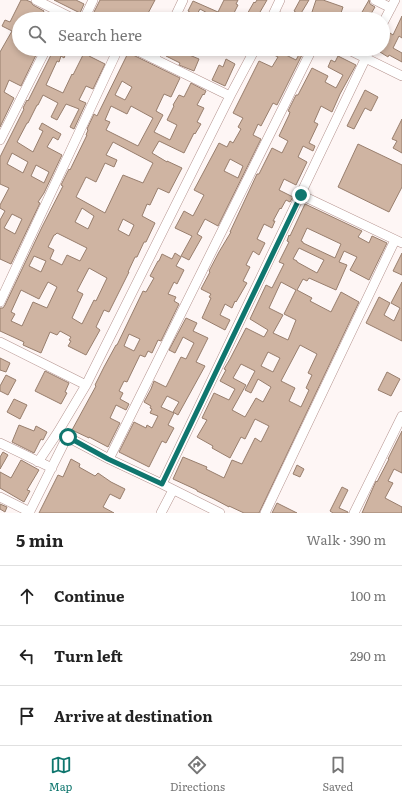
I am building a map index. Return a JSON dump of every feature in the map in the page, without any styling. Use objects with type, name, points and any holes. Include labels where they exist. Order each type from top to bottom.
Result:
[{"type":"street","points":[[36,0],[56,12]]},
{"type":"street","points":[[87,12],[93,0]]},
{"type":"street","points":[[177,12],[183,0]]},
{"type":"street","points":[[274,12],[280,0]]},
{"type":"street","points":[[375,0],[393,4]]},
{"type":"street","points":[[0,140],[42,56]]},
{"type":"street","points":[[0,302],[115,56]]},
{"type":"street","points":[[148,56],[230,96]]},
{"type":"street","points":[[38,462],[86,385],[251,56]]},
{"type":"street","points":[[108,459],[309,56]]},
{"type":"street","points":[[362,56],[402,76]]},
{"type":"street","points":[[162,484],[366,58]]},
{"type":"street","points":[[264,513],[398,241],[301,195]]},
{"type":"street","points":[[0,342],[86,385]]},
{"type":"street","points":[[354,513],[402,416]]},
{"type":"street","points":[[58,432],[108,459],[220,513]]},
{"type":"street","points":[[0,497],[30,512],[68,437]]},
{"type":"street","points":[[0,443],[52,468]]},
{"type":"street","points":[[161,513],[173,490]]},
{"type":"building","points":[[21,0],[31,2],[33,5],[44,11],[44,12],[15,12]]},
{"type":"building","points":[[54,0],[76,0],[84,4],[80,12]]},
{"type":"building","points":[[100,0],[155,0],[149,12],[94,12]]},
{"type":"building","points":[[224,0],[238,0],[236,4],[238,5],[234,12],[218,12]]},
{"type":"building","points":[[257,0],[267,0],[260,12],[248,12],[254,2],[255,3]]},
{"type":"building","points":[[300,0],[309,0],[302,12],[294,11]]},
{"type":"building","points":[[316,0],[323,0],[343,7],[341,12],[312,12]]},
{"type":"building","points":[[369,0],[370,4],[375,7],[372,12],[362,12]]},
{"type":"building","points":[[193,1],[218,12],[206,12],[200,9],[198,12],[190,12],[188,11]]},
{"type":"building","points":[[402,16],[402,38],[399,36],[393,48],[402,53],[402,62],[390,56],[390,33],[393,35]]},
{"type":"building","points":[[12,18],[12,31],[2,26],[5,20],[10,22]]},
{"type":"building","points":[[12,31],[12,56],[36,56],[21,86],[9,80],[4,92],[14,98],[0,127],[0,52]]},
{"type":"building","points":[[50,56],[61,56],[59,62],[57,61],[46,85],[63,93],[82,56],[89,56],[105,64],[93,89],[86,86],[79,100],[86,103],[74,129],[70,127],[79,109],[66,104],[57,120],[51,117],[58,103],[43,95],[17,142],[33,152],[43,131],[39,129],[42,123],[61,134],[58,140],[53,137],[47,147],[62,155],[44,193],[38,202],[40,203],[11,264],[0,259],[0,220],[5,211],[0,208],[0,205],[9,188],[0,184],[0,157],[27,100],[28,101]],"holes":[[[12,153],[28,162],[23,173],[7,164]],[[36,165],[49,172],[44,183],[31,176]],[[12,214],[22,219],[15,234],[4,228]]]},
{"type":"building","points":[[127,56],[135,56],[180,78],[171,97],[164,94],[156,111],[163,115],[154,132],[170,140],[177,125],[167,120],[179,95],[184,97],[191,83],[206,91],[197,105],[204,108],[197,122],[201,124],[195,134],[194,133],[184,153],[159,141],[152,153],[167,162],[182,168],[169,193],[158,188],[150,205],[147,204],[142,216],[155,223],[146,242],[144,242],[137,257],[135,257],[109,312],[104,310],[96,327],[100,330],[86,355],[68,346],[71,341],[69,340],[71,337],[60,331],[57,335],[50,332],[41,353],[23,345],[24,342],[0,331],[0,308],[3,308],[5,305],[63,186],[61,185],[87,135],[87,129],[94,114],[97,116]],"holes":[[[122,81],[132,87],[125,100],[115,95]],[[111,106],[127,114],[131,106],[153,118],[138,146],[106,130],[110,122],[105,120]],[[113,142],[153,163],[143,183],[123,175],[105,213],[76,197],[86,177],[96,182],[105,163],[114,167],[117,160],[106,155]],[[82,208],[94,216],[88,229],[75,222]],[[123,219],[134,225],[129,236],[118,230]],[[57,233],[87,248],[80,261],[67,255],[62,265],[50,259],[54,250],[48,247]],[[34,256],[46,261],[41,272],[29,266]],[[89,268],[107,278],[96,301],[94,300],[82,324],[72,318],[83,294],[77,291]],[[48,282],[57,287],[47,308],[33,302],[22,326],[11,321],[15,314],[11,312],[21,290],[39,299]]]},
{"type":"building","points":[[166,56],[192,56],[199,59],[194,71],[179,65],[180,63]]},
{"type":"building","points":[[276,56],[288,56],[296,60],[298,56],[302,56],[277,105],[273,103],[261,126],[258,124],[253,135],[261,139],[218,226],[205,219],[197,234],[202,237],[189,260],[181,256],[192,236],[175,228],[184,211],[193,216],[204,195],[194,190],[219,143],[227,147],[230,141],[233,143],[241,129],[238,127],[243,118],[233,113],[259,61],[272,67],[278,57]],"holes":[[[230,159],[243,166],[238,178],[224,171]]]},
{"type":"building","points":[[338,56],[356,65],[332,112],[321,106],[314,122],[318,124],[309,143],[315,146],[313,151],[303,146],[298,157],[307,162],[296,185],[284,179],[279,190],[293,197],[290,202],[286,200],[281,209],[280,208],[273,221],[275,221],[272,228],[264,224],[257,239],[265,243],[259,255],[253,251],[246,265],[250,267],[243,281],[247,283],[232,308],[225,304],[220,315],[230,320],[225,330],[202,318],[211,298],[209,297],[211,294],[201,289],[219,252],[231,232],[257,174],[259,174],[272,148],[282,153],[288,141],[279,136],[289,115],[290,112],[288,111],[296,95],[298,95],[312,68],[328,76],[325,82],[336,88],[343,75],[328,67],[331,60],[335,62]]},
{"type":"building","points":[[226,59],[235,64],[225,86],[212,80],[219,65],[223,67]]},
{"type":"building","points":[[365,90],[378,97],[371,111],[365,108],[354,129],[347,126]]},
{"type":"building","points":[[402,119],[402,153],[393,148],[397,141],[392,139]]},
{"type":"building","points":[[358,144],[402,165],[402,187],[389,212],[338,187]]},
{"type":"building","points":[[305,204],[362,231],[358,237],[369,243],[372,236],[387,243],[369,280],[350,270],[357,257],[344,251],[339,262],[347,265],[336,290],[309,278],[307,281],[303,279],[297,290],[312,298],[310,301],[331,312],[341,292],[359,302],[259,513],[244,513],[173,479],[183,457],[207,467],[206,469],[224,478],[232,460],[242,464],[255,438],[261,442],[269,426],[255,419],[245,439],[241,437],[230,458],[212,448],[213,446],[197,437],[207,420],[202,418],[214,393],[229,400],[235,389],[220,381],[226,370],[224,369],[246,328],[264,337],[268,330],[250,319],[266,285],[272,288],[284,264],[279,262],[289,242],[287,241],[289,235],[290,236]],"holes":[[[307,228],[341,244],[335,258],[301,241]],[[299,248],[324,260],[317,273],[293,259]],[[281,282],[296,290],[284,314],[296,320],[288,340],[273,333],[283,315],[269,308]],[[300,345],[317,354],[308,373],[312,375],[306,388],[309,390],[301,407],[289,401],[295,388],[281,381]],[[268,352],[280,358],[273,372],[261,366]],[[241,364],[255,371],[245,390],[251,393],[258,379],[271,387],[263,402],[256,398],[245,417],[232,410],[246,385],[233,378]]]},
{"type":"building","points":[[175,253],[181,257],[176,266],[184,270],[177,284],[174,282],[168,294],[176,297],[174,301],[179,304],[161,341],[158,340],[152,353],[148,351],[145,357],[140,355],[127,382],[124,381],[119,391],[123,393],[120,399],[129,404],[126,410],[116,405],[110,418],[120,423],[108,447],[72,430],[117,345],[143,291],[146,292],[154,278],[150,276],[162,254],[172,259]],"holes":[[[129,334],[140,339],[134,351],[124,346]]]},
{"type":"building","points":[[402,253],[402,275],[393,271]]},
{"type":"building","points":[[402,282],[402,341],[366,323],[379,297],[390,303],[384,315],[394,321],[400,308],[391,303]]},
{"type":"building","points":[[186,318],[197,323],[193,331],[208,338],[196,362],[205,366],[178,415],[173,412],[179,402],[167,396],[161,407],[174,413],[168,425],[174,428],[166,443],[162,441],[149,467],[119,452],[134,422],[146,428],[147,425],[152,428],[158,416],[150,413],[152,409],[150,408],[151,406],[144,402],[154,381],[166,387],[181,357],[186,359],[194,343],[183,337],[175,353],[169,350]]},
{"type":"building","points":[[0,358],[10,363],[6,372],[0,370]]},
{"type":"building","points":[[45,371],[69,383],[65,392],[67,393],[61,404],[35,391]]},
{"type":"building","points":[[387,372],[400,379],[391,396],[378,390]]},
{"type":"building","points":[[6,375],[16,380],[8,395],[0,391],[0,386]]},
{"type":"building","points":[[14,399],[27,405],[20,419],[7,412]]},
{"type":"building","points":[[19,425],[34,431],[36,426],[47,432],[43,440],[41,439],[34,453],[12,442]]},
{"type":"building","points":[[402,431],[402,473],[394,469],[388,481],[393,483],[385,498],[402,507],[402,513],[362,513],[376,481],[377,482]]},
{"type":"building","points":[[3,452],[8,455],[0,469],[0,457]]},
{"type":"building","points":[[71,459],[80,464],[79,467],[95,476],[98,473],[125,489],[120,499],[110,494],[103,507],[114,513],[39,513],[58,475],[63,477]]},
{"type":"building","points":[[21,460],[39,470],[27,490],[30,491],[24,502],[0,488],[0,472],[11,478]]},
{"type":"building","points":[[297,465],[304,469],[300,477],[293,474]]},
{"type":"building","points":[[342,487],[348,490],[339,508],[348,513],[333,513],[330,511]]},
{"type":"building","points":[[277,503],[297,513],[272,513]]},
{"type":"building","points":[[0,504],[7,507],[5,512],[0,509]]},
{"type":"route","points":[[68,437],[108,459],[162,484],[301,195]]}]
